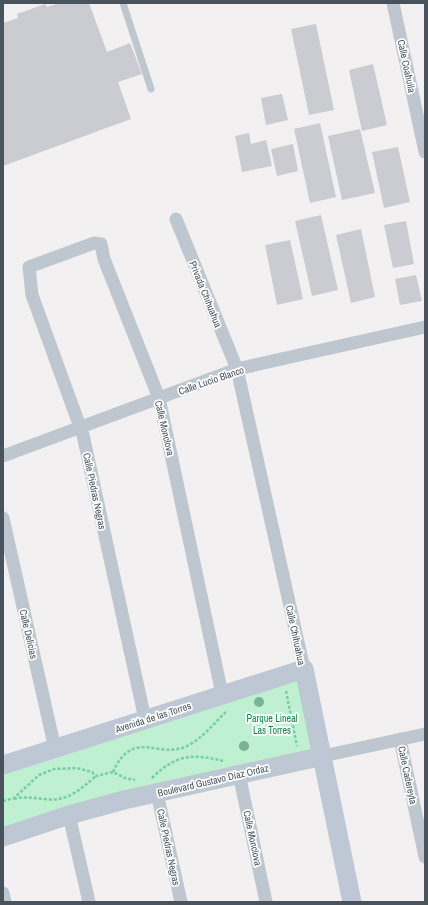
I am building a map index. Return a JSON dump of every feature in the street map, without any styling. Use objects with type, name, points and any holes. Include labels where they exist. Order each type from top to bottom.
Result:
[{"type":"street","name":"Calle Coahuila","points":[[393,3],[423,129],[425,152]]},
{"type":"street","name":"Privada Chihuahua","points":[[176,219],[237,369]]},
{"type":"street","name":"Calle Monclova","points":[[28,267],[94,243],[101,244],[104,259],[159,398],[226,701]]},
{"type":"street","name":"Calle Piedras Negras","points":[[28,267],[32,295],[80,427],[145,719]]},
{"type":"street","name":"Calle Lucio Blanco","points":[[3,456],[237,369],[425,327]]},
{"type":"street","name":"Calle Chihuahua","points":[[237,369],[323,756],[352,902]]},
{"type":"street","name":"Calle Delicias","points":[[3,518],[55,749]]},
{"type":"street","name":"Avenida de las Torres","points":[[3,766],[145,719],[226,701],[304,669]]},
{"type":"street","name":"Boulevard Gustavo Díaz Ordaz","points":[[3,837],[154,786],[239,774],[425,734]]},
{"type":"street","name":"Calle Cadereyta","points":[[400,739],[425,857]]},
{"type":"street","name":"Calle Monclova","points":[[239,774],[266,902]]},
{"type":"street","name":"Calle Piedras Negras","points":[[154,786],[181,902]]},
{"type":"street","points":[[69,815],[89,902]]},
{"type":"street","points":[[3,894],[5,902]]},
{"type":"lane","points":[[123,3],[151,89]]},
{"type":"path","points":[[279,693],[286,691],[298,748]]},
{"type":"path","points":[[113,772],[117,763],[128,751],[141,747],[168,750],[188,745],[226,701]]},
{"type":"path","points":[[154,786],[166,765],[178,758],[192,756],[225,762]]},
{"type":"path","points":[[3,802],[14,798],[39,775],[54,769],[77,768],[92,772],[96,776]]},
{"type":"path","points":[[3,802],[19,798],[51,800],[61,799],[76,794],[96,776],[113,772],[125,778],[137,780]]},
{"type":"green space","name":"Parque Lineal Las Torres","points":[[300,676],[317,752],[3,828],[3,772]]},
{"type":"building","points":[[59,3],[89,3],[107,52],[130,43],[142,74],[118,82],[131,119],[3,166],[3,23],[18,18],[17,14],[45,4],[47,7]]},
{"type":"building","points":[[316,24],[334,110],[309,115],[291,29]]},
{"type":"building","points":[[373,64],[387,125],[362,131],[349,70]]},
{"type":"building","points":[[282,94],[288,120],[266,125],[261,98]]},
{"type":"building","points":[[320,123],[336,197],[310,203],[294,129]]},
{"type":"building","points":[[360,129],[375,193],[342,200],[328,136]]},
{"type":"building","points":[[249,133],[251,144],[266,140],[272,166],[242,172],[235,136]]},
{"type":"building","points":[[293,144],[298,171],[277,176],[271,149]]},
{"type":"building","points":[[398,147],[410,202],[384,208],[372,152]]},
{"type":"building","points":[[321,215],[338,290],[312,296],[295,221]]},
{"type":"building","points":[[406,221],[414,264],[393,268],[384,225]]},
{"type":"building","points":[[361,229],[375,297],[351,303],[336,235]]},
{"type":"building","points":[[290,240],[303,299],[277,305],[265,245]]},
{"type":"building","points":[[416,275],[422,301],[400,305],[395,279]]}]
